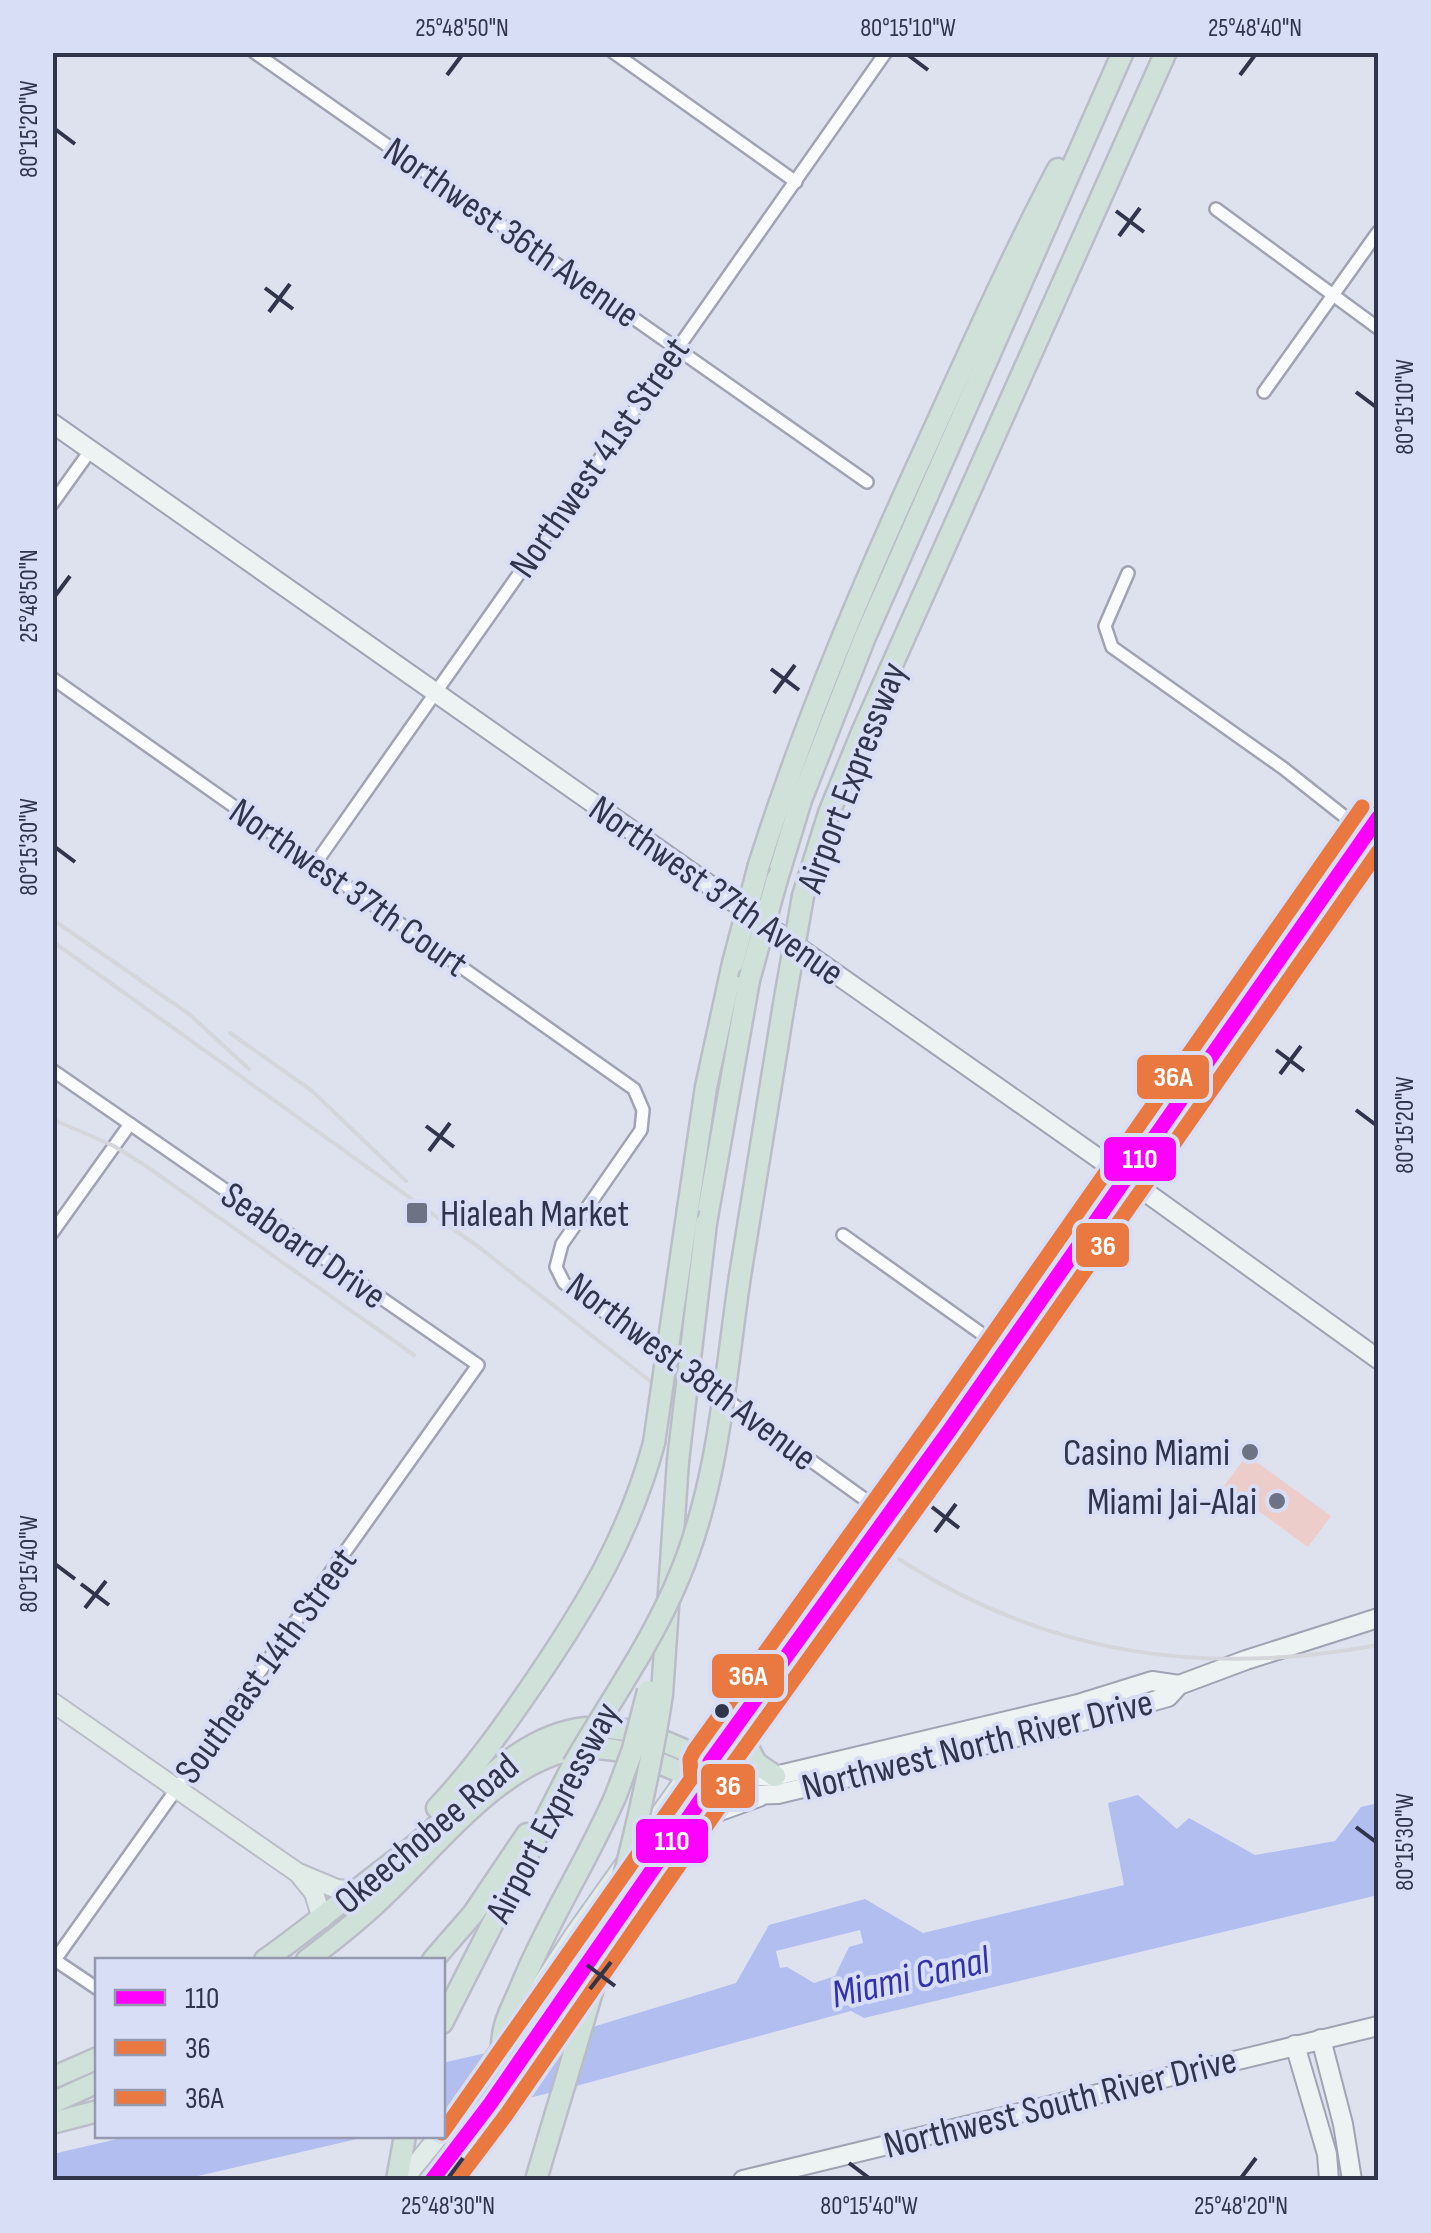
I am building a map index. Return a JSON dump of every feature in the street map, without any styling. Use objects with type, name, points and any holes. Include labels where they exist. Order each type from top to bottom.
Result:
[{"type":"highway","points":[[386,1865],[480,1759],[572,1627],[625,1531],[654,1443],[706,1087],[759,865],[815,699],[904,494],[1003,278],[1122,52]]},
{"type":"highway","name":"Airport Expressway","points":[[536,2180],[632,1842],[651,1760],[678,1460],[706,1223],[750,980],[777,879],[807,784],[865,637],[1122,52]]},
{"type":"highway","name":"Airport Expressway","points":[[445,2017],[519,1859],[667,1603],[696,1531],[711,1478],[740,1276],[804,896],[829,814],[862,730],[1166,52]]},
{"type":"highway","points":[[711,1785],[710,1762],[1375,832]]},
{"type":"highway","points":[[498,2054],[502,2027],[537,1948],[596,1841],[655,1692]]},
{"type":"highway","points":[[736,1725],[756,1763],[775,1776]]},
{"type":"highway","name":"Okeechobee Road","points":[[268,1958],[407,1852],[500,1768],[554,1735],[592,1728],[632,1730],[710,1762]]},
{"type":"highway","name":"Okeechobee Road","points":[[307,1958],[369,1910],[497,1788],[528,1766],[577,1749],[604,1749],[644,1756],[711,1785]]},
{"type":"highway","points":[[435,1958],[519,1859]]},
{"type":"highway","points":[[305,1958],[322,1919]]},
{"type":"highway","points":[[52,2078],[95,2059]]},
{"type":"highway","points":[[52,2103],[95,2083]]},
{"type":"highway","points":[[52,2123],[95,2112]]},
{"type":"highway","points":[[400,2180],[405,2138]]},
{"type":"main road","points":[[52,1702],[298,1873],[337,1889],[356,1891]]},
{"type":"main road","points":[[445,2127],[498,2054],[574,1935],[688,1776],[710,1762]]},
{"type":"main road","points":[[432,2180],[474,2127],[711,1785]]},
{"type":"main road","points":[[298,1873],[314,1892],[322,1919]]},
{"type":"main road","points":[[400,2180],[437,2138]]},
{"type":"street","name":"Northwest 36th Avenue","points":[[254,52],[866,482]]},
{"type":"street","points":[[613,52],[796,182]]},
{"type":"street","name":"Northwest 41st Street","points":[[315,864],[886,52]]},
{"type":"street","points":[[1216,210],[1378,328]]},
{"type":"street","points":[[1264,392],[1378,232]]},
{"type":"street","name":"Northwest 37th Avenue","points":[[52,423],[1126,1178],[1378,1360]]},
{"type":"street","points":[[52,504],[90,451]]},
{"type":"street","points":[[1128,573],[1108,617],[1108,640],[1118,653],[1375,832]]},
{"type":"street","name":"Northwest 37th Court","points":[[52,678],[627,1083],[641,1102]]},
{"type":"street","name":"Seaboard Drive","points":[[52,1070],[478,1366]]},
{"type":"street","name":"Northwest 38th Avenue","points":[[641,1102],[643,1119],[637,1140],[557,1255],[564,1283],[888,1516]]},
{"type":"street","points":[[52,1233],[130,1124]]},
{"type":"street","points":[[843,1235],[1006,1351]]},
{"type":"street","name":"Southeast 14th Street","points":[[53,1960],[478,1366]]},
{"type":"street","name":"Northwest North River Drive","points":[[711,1785],[764,1795],[1152,1681],[1179,1685],[1378,1618]]},
{"type":"street","name":"Northwest North River Drive","points":[[710,1762],[739,1775],[775,1776],[907,1754]]},
{"type":"street","points":[[684,1824],[764,1795]]},
{"type":"street","points":[[53,1960],[95,1986]]},
{"type":"street","name":"Northwest South River Drive","points":[[743,2180],[1378,2026]]},
{"type":"street","points":[[1321,2038],[1343,2124],[1352,2180]]},
{"type":"street","points":[[1295,2044],[1327,2154],[1329,2180]]},
{"type":"shaded area","name":"Miami Jai-Alai","points":[[1247,1455],[1331,1516],[1308,1547],[1224,1486]]},
{"type":"water","name":"Miami Canal","points":[[1138,1795],[1177,1829],[1189,1818],[1255,1855],[1335,1841],[1361,1807],[1378,1803],[1378,1895],[864,2018],[851,2011],[558,2091],[445,2118],[445,2062],[573,2033],[736,1983],[769,1925],[865,1899],[923,1933],[1124,1885],[1108,1803]],"holes":[[[860,1930],[863,1943],[849,1947],[835,1976],[814,1983],[787,1967],[780,1968],[776,1951]]]},
{"type":"water","points":[[121,2138],[361,2138],[181,2180],[53,2180],[53,2154]]},
{"type":"railway","points":[[52,919],[189,1014],[249,1069]]},
{"type":"railway","points":[[52,941],[480,1248],[650,1381]]},
{"type":"railway","points":[[230,1033],[311,1090],[406,1181]]},
{"type":"railway","points":[[52,1119],[114,1146],[146,1166],[414,1355]]},
{"type":"railway","points":[[899,1559],[955,1592],[1013,1618],[1071,1637],[1130,1650],[1252,1659],[1378,1645]]},
{"type":"transit line","name":"36A","points":[[445,2129],[691,1779],[690,1759],[694,1751],[933,1419],[1362,807]]},
{"type":"transit line","name":"110","points":[[432,2180],[490,2104],[711,1785],[710,1762],[949,1431],[1378,818]]},
{"type":"transit line","name":"36","points":[[457,2180],[727,1796],[730,1768],[965,1442],[1378,852]]},
{"type":"place","name":"Hialeah Market","points":[[417,1213]]},
{"type":"place","name":"Casino Miami","points":[[1250,1452]]},
{"type":"place","name":"Miami Jai-Alai","points":[[1277,1501]]}]
